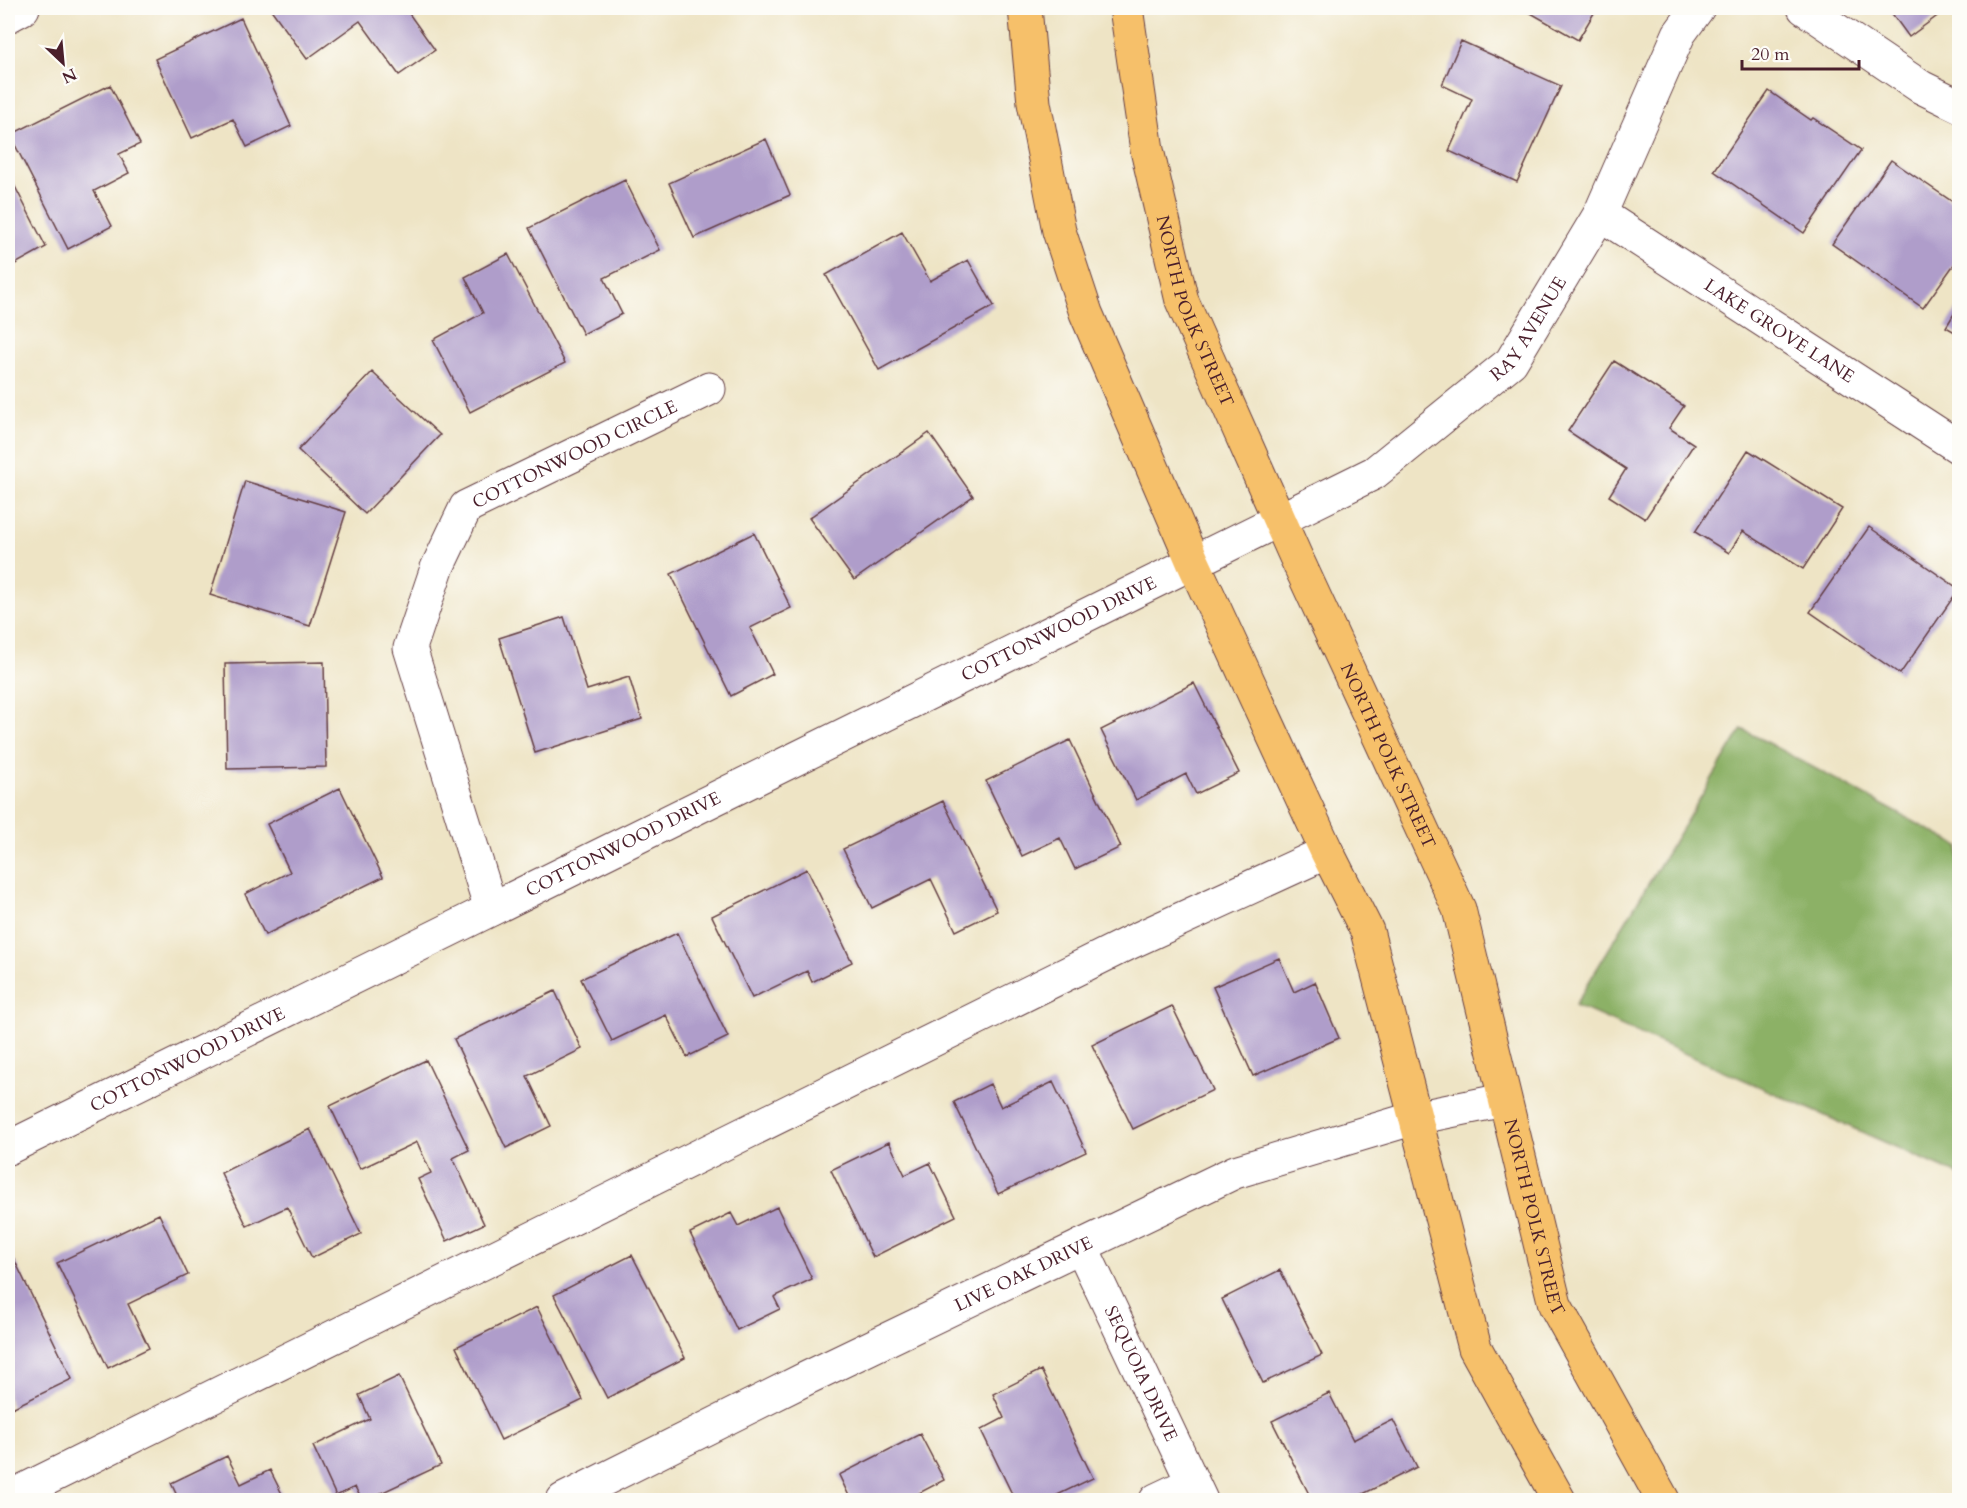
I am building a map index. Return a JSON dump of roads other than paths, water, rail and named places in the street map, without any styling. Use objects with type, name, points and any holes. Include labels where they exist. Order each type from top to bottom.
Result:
[{"type":"main road","points":[[1025,8],[1034,103],[1059,231],[1086,313],[1192,562],[1327,852],[1367,931],[1475,1348],[1559,1500]]},
{"type":"main road","name":"NORTH POLK STREET","points":[[1126,8],[1147,150],[1182,301],[1279,519],[1459,909],[1555,1305],[1663,1500]]},
{"type":"street","points":[[8,16],[22,8]]},
{"type":"street","name":"RAY AVENUE","points":[[1238,540],[1374,473],[1511,362],[1600,214],[1679,34],[1698,8]]},
{"type":"street","points":[[1804,8],[1921,87],[1959,106]]},
{"type":"street","name":"LAKE GROVE LANE","points":[[1600,214],[1959,448]]},
{"type":"street","name":"COTTONWOOD CIRCLE","points":[[491,909],[410,648],[437,568],[466,507],[709,389]]},
{"type":"street","name":"COTTONWOOD DRIVE","points":[[8,1148],[1238,540]]},
{"type":"street","points":[[8,1498],[1131,942],[1327,852]]},
{"type":"street","name":"LIVE OAK DRIVE","points":[[562,1500],[807,1378],[1235,1172],[1415,1118],[1504,1100]]},
{"type":"street","name":"SEQUOIA DRIVE","points":[[1081,1246],[1196,1492]]},
{"type":"street","points":[[1156,1500],[1196,1492]]}]
